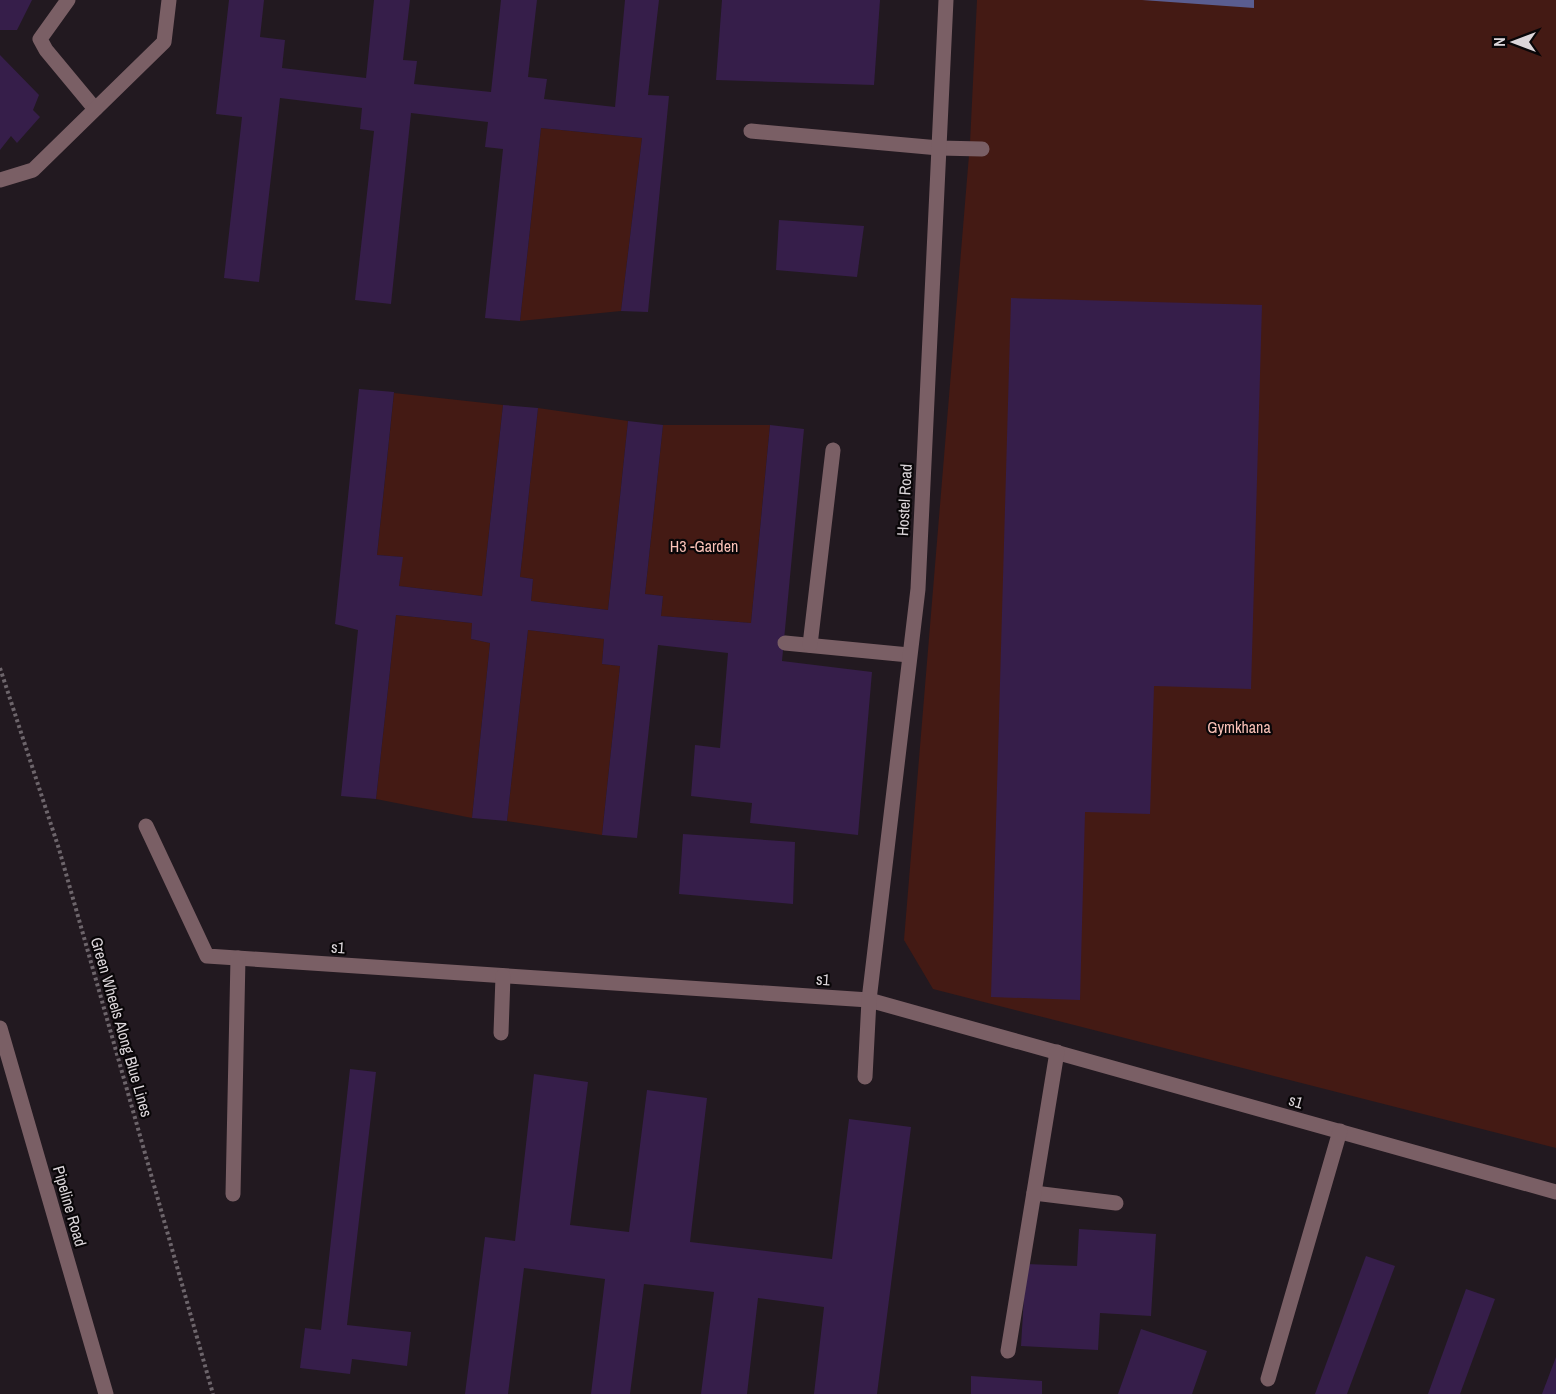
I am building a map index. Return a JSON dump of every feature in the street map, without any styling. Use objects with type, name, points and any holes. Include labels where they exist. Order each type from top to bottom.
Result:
[{"type":"lane","points":[[68,0],[40,39],[46,50],[95,109]]},
{"type":"lane","points":[[0,180],[33,170],[164,42],[169,0]]},
{"type":"lane","name":"Hostel Road","points":[[866,1077],[869,1000],[918,589],[946,0]]},
{"type":"lane","points":[[751,131],[939,148],[982,148]]},
{"type":"lane","points":[[810,645],[833,450]]},
{"type":"lane","points":[[785,643],[909,655]]},
{"type":"lane","name":"s1","points":[[146,826],[207,956],[869,1000],[1556,1192]]},
{"type":"lane","points":[[232,1194],[238,958]]},
{"type":"lane","points":[[501,1033],[503,976]]},
{"type":"lane","name":"Pipeline Road","points":[[0,1028],[106,1394]]},
{"type":"lane","points":[[1008,1351],[1057,1052]]},
{"type":"lane","points":[[1268,1379],[1340,1131]]},
{"type":"lane","points":[[1034,1193],[1116,1203]]},
{"type":"path","name":"Green Wheels Along Blue Lines","points":[[0,668],[59,849],[213,1394]]},
{"type":"green space","name":"Gymkhana","points":[[977,0],[1556,0],[1556,1148],[933,989],[904,940],[970,143]]},
{"type":"green space","points":[[541,128],[642,138],[621,311],[520,321]]},
{"type":"green space","points":[[394,393],[503,405],[482,596],[399,586],[402,557],[377,555]]},
{"type":"green space","points":[[538,408],[628,421],[608,610],[531,601],[533,579],[520,577]]},
{"type":"green space","name":"H3 -Garden","points":[[663,425],[770,425],[751,623],[661,616],[663,596],[645,594]]},
{"type":"green space","points":[[396,615],[472,623],[471,639],[490,643],[472,818],[376,799]]},
{"type":"green space","points":[[528,630],[604,639],[602,664],[620,666],[602,835],[507,821]]},
{"type":"water","points":[[1142,0],[1254,0],[1254,8]]},
{"type":"building","points":[[0,0],[32,0],[17,30],[0,30]]},
{"type":"building","points":[[229,0],[264,0],[260,37],[285,40],[282,68],[366,78],[374,0],[410,0],[403,60],[417,61],[414,84],[491,92],[501,0],[537,0],[528,77],[547,79],[544,99],[615,107],[625,0],[659,0],[648,95],[669,96],[648,312],[621,311],[642,138],[541,128],[520,321],[485,318],[503,149],[485,147],[488,122],[411,113],[391,304],[355,300],[374,131],[360,129],[362,108],[280,98],[259,282],[224,278],[242,117],[216,114]]},
{"type":"building","points":[[722,0],[880,0],[874,85],[716,80]]},
{"type":"building","points":[[0,55],[39,95],[33,110],[40,117],[17,143],[11,136],[0,150]]},
{"type":"building","points":[[779,220],[864,226],[857,277],[776,270]]},
{"type":"building","points":[[1011,298],[1262,305],[1251,689],[1154,686],[1150,814],[1085,812],[1080,1000],[991,997]]},
{"type":"building","points":[[359,389],[394,392],[377,555],[403,557],[399,586],[482,596],[503,405],[538,408],[520,577],[533,579],[531,601],[608,610],[628,421],[663,425],[645,594],[663,596],[661,616],[751,623],[770,425],[804,429],[782,661],[872,672],[858,835],[750,823],[752,803],[691,796],[695,745],[720,748],[728,653],[658,645],[637,838],[602,835],[620,666],[602,664],[604,639],[528,630],[507,821],[472,818],[490,643],[471,639],[472,623],[396,615],[376,799],[341,796],[358,630],[335,624]]},
{"type":"building","points":[[683,834],[795,842],[793,904],[679,894]]},
{"type":"building","points":[[350,1069],[376,1072],[347,1325],[411,1332],[407,1366],[352,1359],[350,1374],[300,1368],[305,1328],[321,1330]]},
{"type":"building","points":[[534,1074],[588,1082],[570,1225],[629,1232],[647,1090],[707,1098],[690,1242],[832,1259],[849,1119],[911,1127],[877,1394],[814,1394],[824,1307],[758,1298],[747,1394],[701,1394],[714,1292],[644,1284],[630,1394],[591,1394],[605,1279],[524,1268],[508,1394],[465,1394],[485,1237],[515,1241]]},
{"type":"building","points":[[1079,1229],[1156,1234],[1151,1316],[1100,1313],[1098,1350],[1021,1346],[1026,1264],[1077,1266]]},
{"type":"building","points":[[1366,1256],[1395,1266],[1347,1394],[1315,1394]]},
{"type":"building","points":[[1466,1289],[1495,1299],[1460,1394],[1428,1394]]},
{"type":"building","points":[[1141,1329],[1207,1351],[1192,1394],[1118,1394]]},
{"type":"building","points":[[1556,1357],[1556,1394],[1542,1394]]},
{"type":"building","points":[[971,1376],[1042,1381],[1042,1394],[971,1394]]}]
